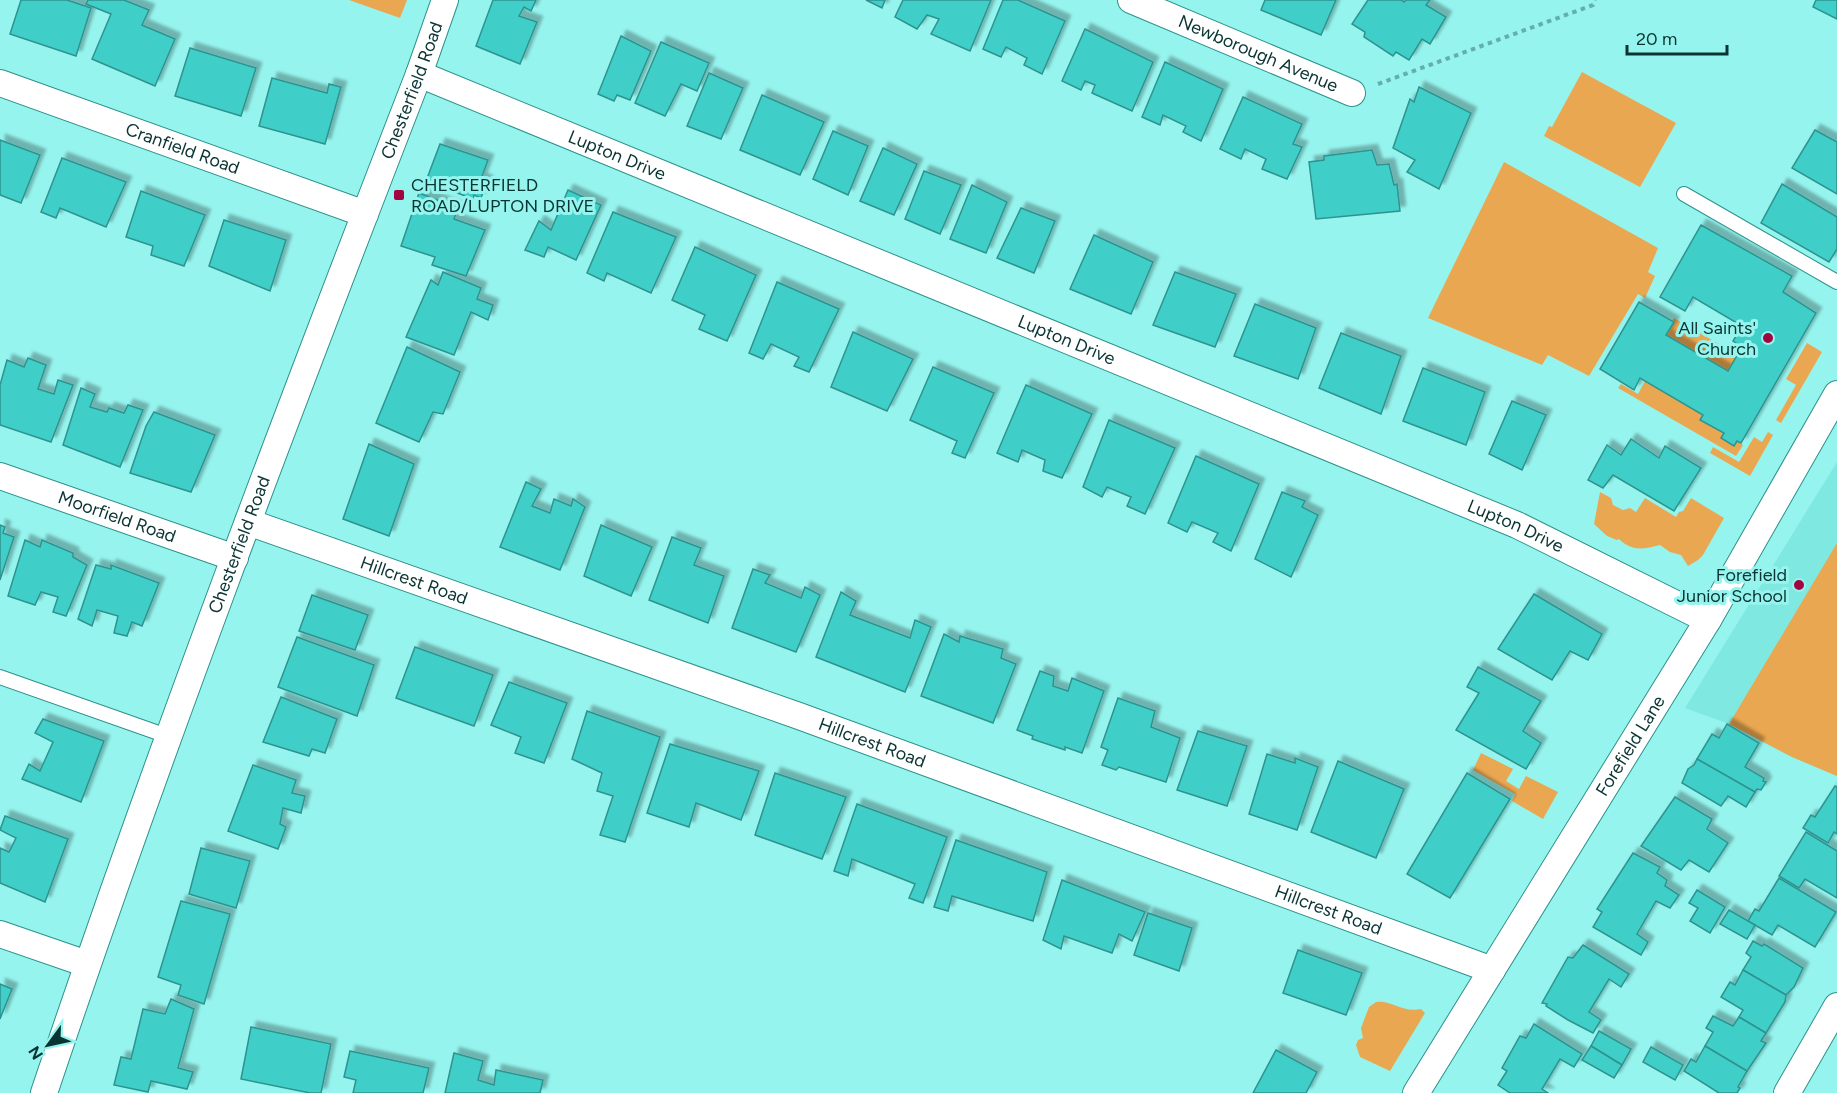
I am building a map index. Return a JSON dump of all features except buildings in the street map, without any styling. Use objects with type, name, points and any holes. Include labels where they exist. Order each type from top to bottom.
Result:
[{"type":"street","name":"Chesterfield Road","points":[[44,1093],[87,964],[248,522],[419,74],[445,0]]},
{"type":"street","name":"Newborough Avenue","points":[[1131,0],[1352,93]]},
{"type":"street","name":"Lupton Drive","points":[[419,74],[1517,525],[1708,620]]},
{"type":"street","name":"Cranfield Road","points":[[0,83],[365,214]]},
{"type":"street","name":"Forefield Lane","points":[[1416,1093],[1708,620],[1837,394]]},
{"type":"street","name":"Moorfield Road","points":[[0,476],[235,558]]},
{"type":"street","name":"Hillcrest Road","points":[[248,522],[799,716],[1492,970]]},
{"type":"street","points":[[0,934],[87,964]]},
{"type":"street","points":[[1786,1093],[1837,1006]]},
{"type":"lane","points":[[1684,194],[1837,282]]},
{"type":"lane","points":[[0,677],[170,737]]},
{"type":"path","points":[[1352,93],[1593,5],[1595,0]]},
{"type":"shaded area","points":[[349,0],[407,0],[400,18]]},
{"type":"shaded area","points":[[1582,72],[1676,123],[1640,187],[1544,136],[1549,126],[1552,127]]},
{"type":"shaded area","points":[[1504,162],[1658,248],[1648,272],[1655,276],[1645,298],[1638,294],[1589,376],[1548,355],[1542,365],[1428,318]]},
{"type":"shaded area","points":[[1674,318],[1738,355],[1728,371],[1666,335]]},
{"type":"shaded area","points":[[1807,343],[1822,352],[1781,423],[1776,420],[1796,385],[1786,379]]},
{"type":"shaded area","points":[[1645,381],[1703,415],[1701,420],[1724,433],[1721,438],[1734,445],[1737,441],[1743,445],[1736,456],[1618,388],[1621,384],[1638,394]]},
{"type":"shaded area","points":[[1768,432],[1773,435],[1750,476],[1710,453],[1713,447],[1739,462],[1754,437],[1762,442]]},
{"type":"shaded area","name":"Forefield Junior School","points":[[1837,462],[1837,776],[1792,757],[1729,724],[1685,708]]},
{"type":"shaded area","points":[[1600,492],[1611,498],[1613,505],[1623,510],[1630,508],[1636,512],[1645,498],[1676,517],[1691,498],[1724,518],[1703,555],[1688,566],[1681,555],[1670,552],[1660,545],[1633,548],[1619,539],[1607,536],[1594,524]]},
{"type":"shaded area","points":[[1837,543],[1837,776],[1792,757],[1729,724]]},
{"type":"shaded area","points":[[1481,753],[1513,769],[1506,781],[1519,789],[1526,776],[1558,792],[1543,819],[1512,801],[1515,794],[1473,770]]},
{"type":"shaded area","points":[[1376,1002],[1414,1010],[1421,1009],[1425,1013],[1390,1071],[1360,1057],[1356,1045],[1358,1040],[1363,1038],[1361,1028],[1369,1007]]},
{"type":"place","name":"CHESTERFIELD ROAD/LUPTON DRIVE","points":[[399,195]]},
{"type":"place","name":"All Saints' Church","points":[[1768,338]]},
{"type":"place","name":"Forefield Junior School","points":[[1799,585]]}]
